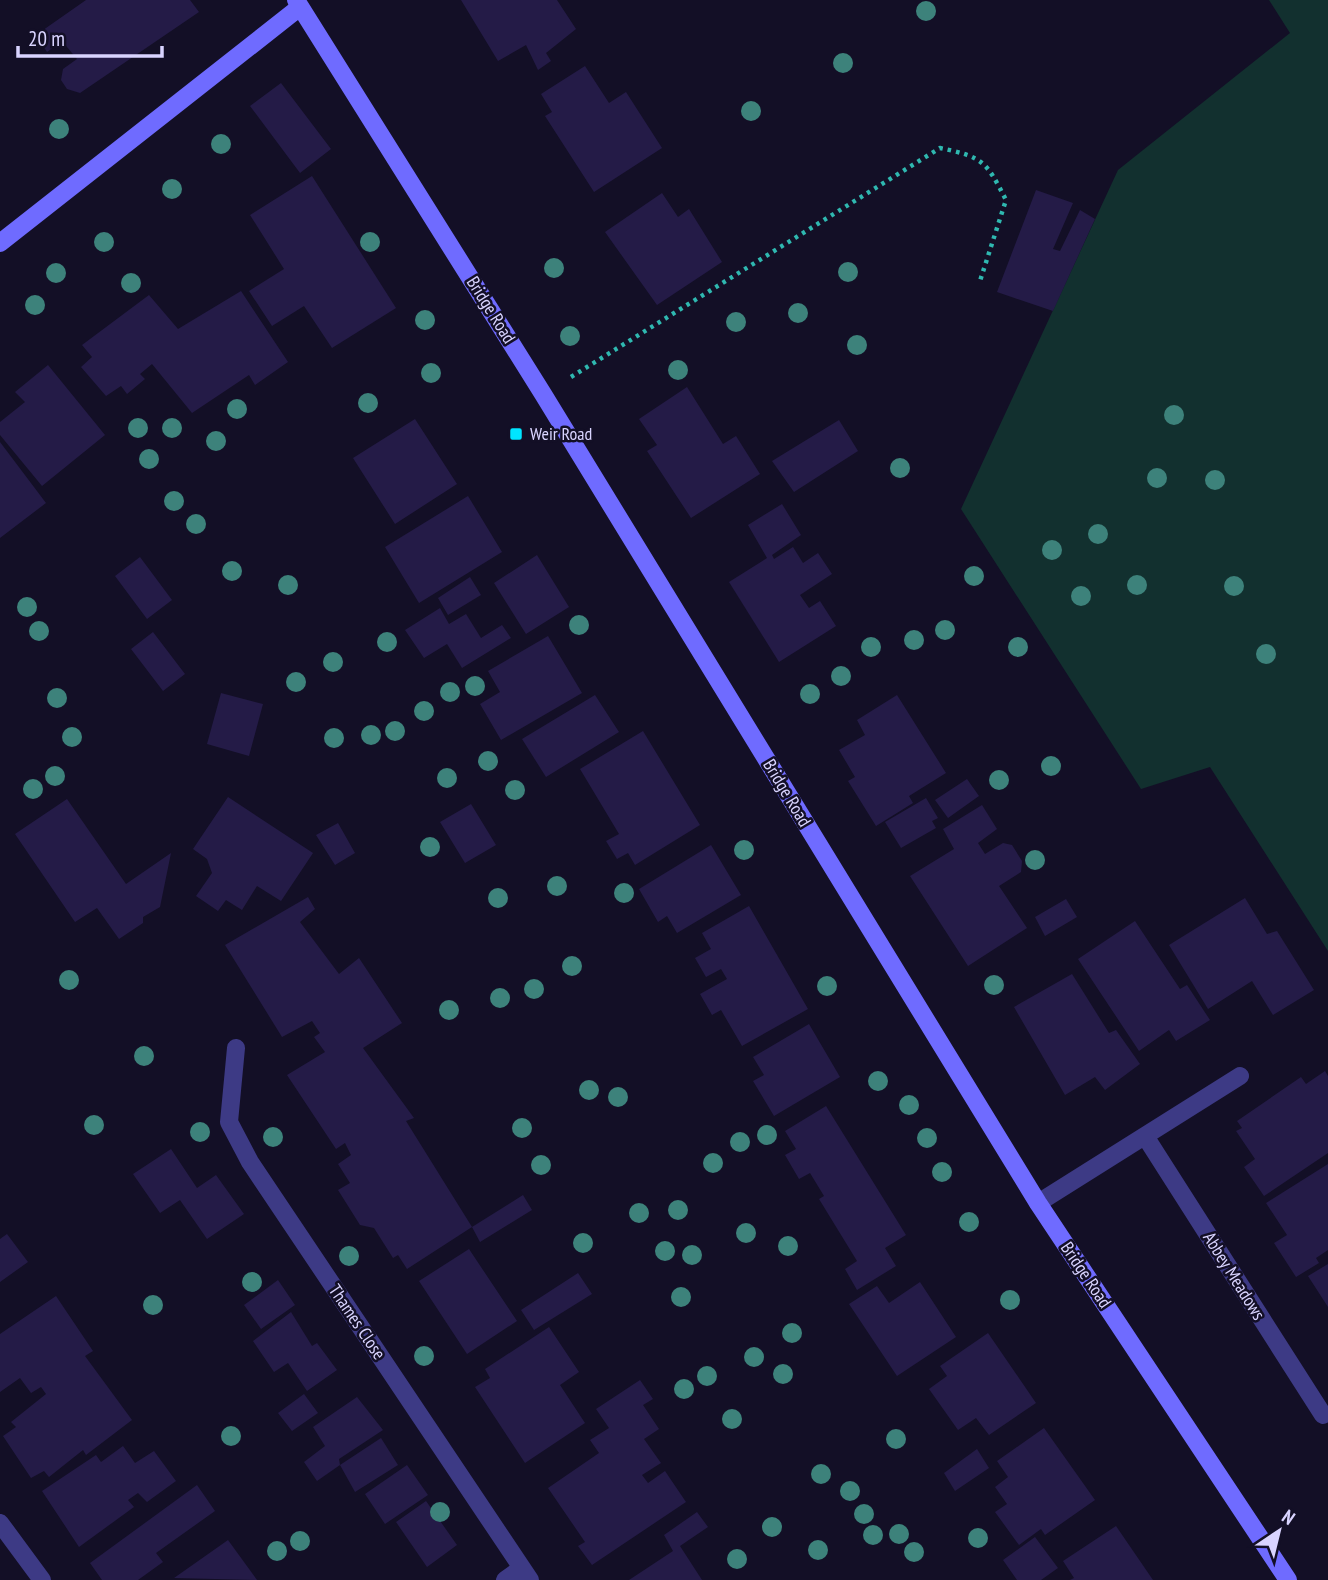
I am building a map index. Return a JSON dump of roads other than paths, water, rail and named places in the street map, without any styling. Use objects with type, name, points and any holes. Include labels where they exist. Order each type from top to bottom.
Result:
[{"type":"main road","points":[[0,243],[298,4]]},
{"type":"main road","name":"Bridge Road","points":[[298,4],[543,394],[1038,1203],[1288,1580]]},
{"type":"street","name":"Thames Close","points":[[236,1048],[229,1122],[250,1162],[526,1574]]},
{"type":"street","points":[[1038,1203],[1240,1076]]},
{"type":"street","name":"Abbey Meadows","points":[[1145,1136],[1323,1415]]},
{"type":"street","points":[[0,1523],[41,1580]]},
{"type":"street","points":[[505,1580],[526,1574]]},
{"type":"place","name":"Weir Road","points":[[516,434]]}]
